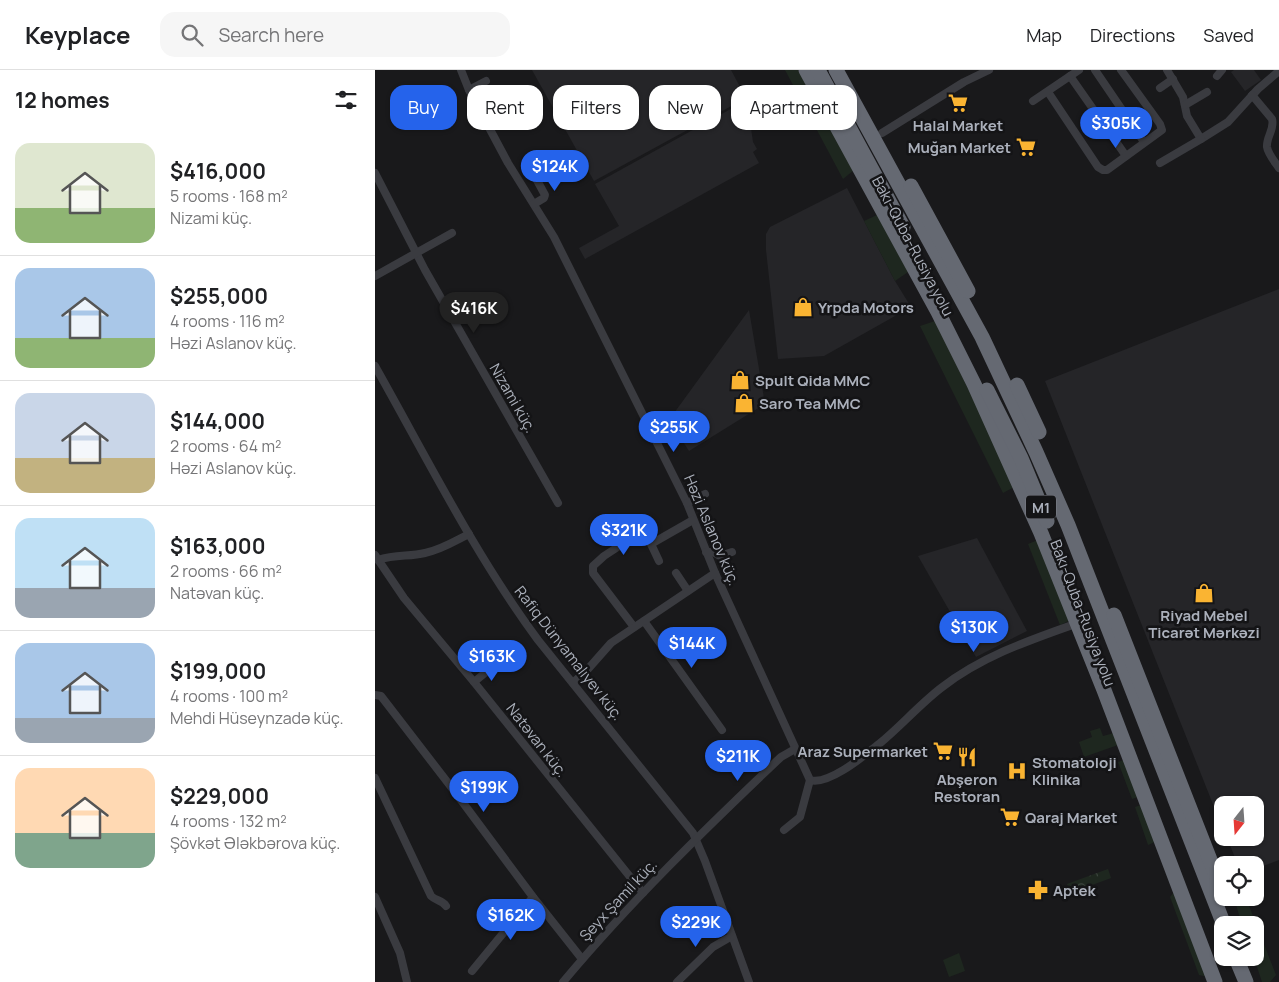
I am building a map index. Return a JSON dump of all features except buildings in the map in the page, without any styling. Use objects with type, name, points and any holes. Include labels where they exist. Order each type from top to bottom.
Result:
[{"type":"highway","points":[[806,70],[918,274],[974,384],[1041,533],[1078,623],[1215,982]]},
{"type":"highway","name":"Bakı-Quba-Rusiya yolu","points":[[818,70],[968,350],[1021,458],[1153,792],[1225,982]]},
{"type":"highway","name":"Bakı-Quba-Rusiya yolu","points":[[836,70],[982,337],[1037,452],[1068,525],[1220,916]]},
{"type":"highway","points":[[847,70],[1003,357],[1039,432],[1078,523],[1214,870]]},
{"type":"highway","points":[[1239,966],[1246,982]]},
{"type":"highway","points":[[1249,966],[1254,982]]},
{"type":"street","name":"Həzi Aslanov küç.","points":[[461,70],[467,85]]},
{"type":"street","points":[[882,133],[979,72],[989,70]]},
{"type":"street","points":[[1033,101],[1079,70]]},
{"type":"street","points":[[1095,70],[1144,142]]},
{"type":"street","points":[[1048,92],[1101,169],[1107,170],[1160,132],[1162,128],[1121,70]]},
{"type":"street","points":[[1167,70],[1183,97],[1187,116],[1201,139]]},
{"type":"street","points":[[1160,163],[1228,122],[1279,71]]},
{"type":"street","points":[[1070,76],[1126,156]]},
{"type":"street","points":[[1160,88],[1173,79]]},
{"type":"street","points":[[478,85],[486,81]]},
{"type":"street","points":[[1185,105],[1207,92]]},
{"type":"street","points":[[1253,95],[1272,119],[1273,123],[1268,139],[1268,149],[1279,168]]},
{"type":"street","name":"Həzi Aslanov küç.","points":[[491,130],[567,263],[687,503],[715,573],[810,780]]},
{"type":"street","points":[[532,171],[545,195],[544,198],[534,204]]},
{"type":"street","name":"Nizami küç.","points":[[375,173],[416,252],[557,503]]},
{"type":"street","points":[[375,276],[452,233]]},
{"type":"street","name":"Rafiq Dünyamalıyev küç.","points":[[375,366],[469,534],[515,609],[696,838],[749,982]]},
{"type":"street","points":[[687,503],[705,494]]},
{"type":"street","points":[[651,544],[693,520]]},
{"type":"street","points":[[635,627],[593,573],[593,566],[604,556],[639,532],[644,534],[651,544],[659,561]]},
{"type":"street","points":[[376,558],[424,554],[437,550],[469,534]]},
{"type":"street","points":[[706,552],[713,552],[720,556],[732,552]]},
{"type":"street","name":"Natəvan küç.","points":[[376,558],[404,598],[474,682],[643,893]]},
{"type":"street","points":[[676,572],[688,591]]},
{"type":"street","points":[[573,683],[588,669],[605,648],[715,573]]},
{"type":"street","points":[[644,621],[722,730]]},
{"type":"street","points":[[784,830],[799,817],[810,780],[821,781],[863,757],[897,729],[940,688],[983,660],[1022,642],[1078,623]]},
{"type":"street","points":[[474,682],[496,664]]},
{"type":"street","points":[[375,695],[381,696],[533,897],[583,959]]},
{"type":"street","name":"Şeyx Şamil küç.","points":[[563,982],[643,893],[696,838],[781,757],[795,749]]},
{"type":"street","points":[[375,778],[431,896],[444,902],[446,906]]},
{"type":"street","points":[[472,971],[533,897]]},
{"type":"street","points":[[375,898],[400,954],[407,982]]},
{"type":"street","points":[[677,982],[713,947],[732,936]]},
{"type":"shaded area","points":[[532,70],[731,70],[739,85],[731,85],[731,106],[721,112],[721,85],[649,85],[649,130],[687,130],[594,181],[566,130],[639,130],[639,85],[553,85],[553,108],[543,90],[543,85],[540,85]]},
{"type":"shaded area","points":[[1234,70],[1254,70],[1261,80],[1245,91],[1231,72]]},
{"type":"shaded area","points":[[731,109],[731,130],[751,130],[753,142],[757,149],[753,152],[759,163],[585,259],[579,248],[619,226],[595,184],[693,130],[721,130],[721,114]]},
{"type":"shaded area","points":[[847,188],[895,281],[911,307],[824,356],[778,359],[766,250],[766,234],[770,227]]},
{"type":"shaded area","name":"Riyad Mebel Ticarət Mərkəzi","points":[[1279,289],[1279,860],[1264,866],[1264,856],[1234,856],[1230,846],[1264,846],[1264,796],[1214,796],[1214,807],[1045,381]]},
{"type":"shaded area","name":"Saro Tea MMC","points":[[749,310],[765,404],[689,451],[669,420]]},
{"type":"shaded area","points":[[977,538],[1027,631],[976,657],[918,556]]},
{"type":"green space","points":[[785,70],[798,70],[806,85],[793,85]]},
{"type":"green space","points":[[817,130],[832,130],[854,170],[843,179]]},
{"type":"green space","points":[[877,215],[908,272],[895,281],[864,221]]},
{"type":"green space","points":[[935,321],[1016,486],[1003,493],[920,326]]},
{"type":"green space","points":[[1038,540],[1071,620],[1060,625],[1028,544]]},
{"type":"green space","points":[[1100,728],[1103,736],[1114,733],[1118,745],[1084,757],[1079,742],[1092,737],[1090,731]]},
{"type":"green space","points":[[1124,760],[1138,797],[1132,799],[1118,762]]},
{"type":"green space","points":[[1141,805],[1155,842],[1148,845],[1135,807]]},
{"type":"green space","points":[[1108,869],[1111,878],[1070,893],[1067,884]]},
{"type":"green space","points":[[1175,891],[1208,977],[1199,975],[1170,897]]},
{"type":"green space","points":[[1236,906],[1249,906],[1253,916],[1239,916]]},
{"type":"green space","points":[[1264,944],[1276,975],[1270,982],[1262,982],[1257,966],[1264,966]]},
{"type":"green space","points":[[959,953],[965,971],[949,977],[943,960]]},
{"type":"place","name":"Halal Market","points":[[958,103]]},
{"type":"place","name":"Muğan Market","points":[[1026,147]]},
{"type":"place","name":"Yrpda Motors","points":[[803,307]]},
{"type":"place","name":"Spult Qida MMC","points":[[740,380]]},
{"type":"place","name":"Saro Tea MMC","points":[[744,403]]},
{"type":"place","name":"Riyad Mebel Ticarət Mərkəzi","points":[[1204,593]]},
{"type":"place","name":"Araz Supermarket","points":[[943,751]]},
{"type":"place","name":"Abşeron Restoran","points":[[967,757]]},
{"type":"place","name":"Stomatoloji Klinika","points":[[1017,771]]},
{"type":"place","name":"Qaraj Market","points":[[1010,817]]},
{"type":"place","name":"Aptek","points":[[1038,890]]}]
